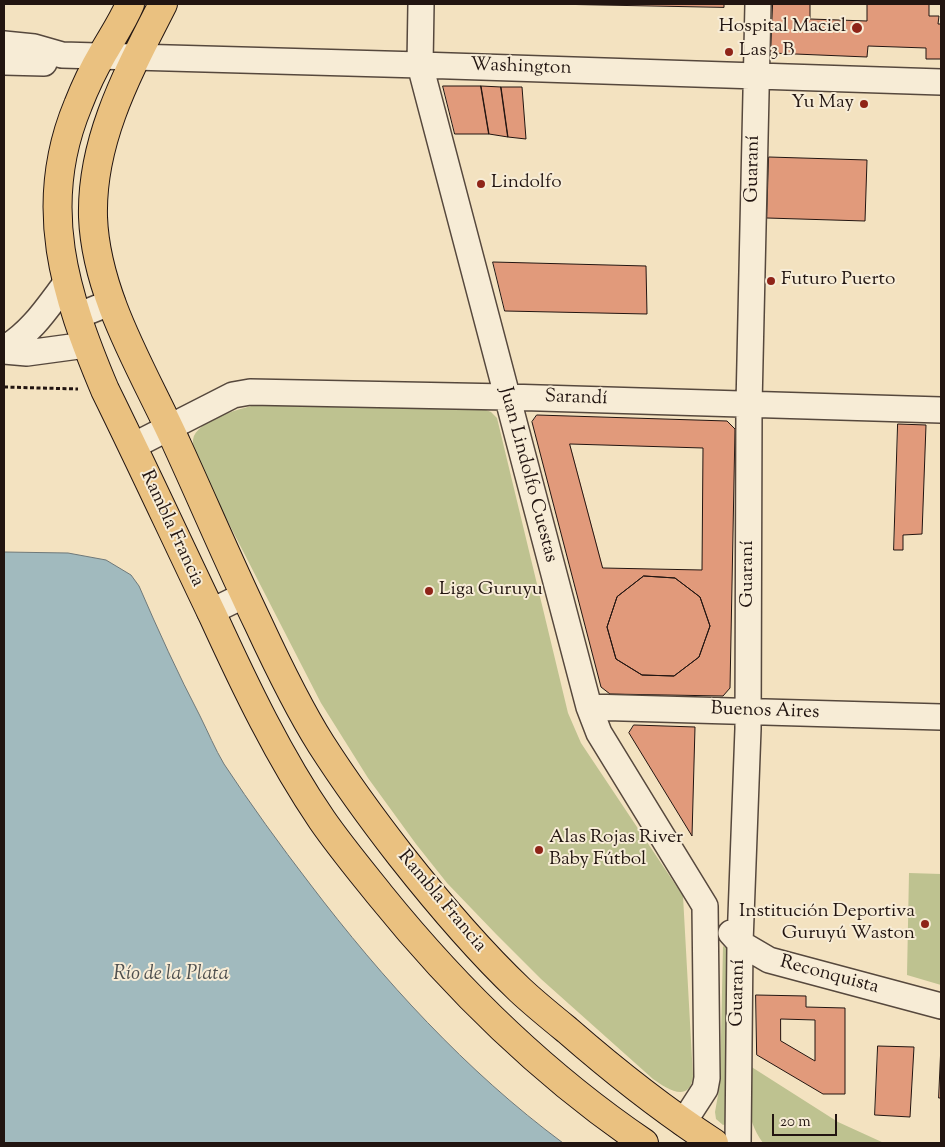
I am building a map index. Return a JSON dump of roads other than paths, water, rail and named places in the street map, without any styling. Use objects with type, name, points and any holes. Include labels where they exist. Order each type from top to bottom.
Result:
[{"type":"main road","name":"Rambla Francia","points":[[130,4],[77,106],[61,169],[58,222],[66,283],[86,344],[105,390],[257,708],[322,820],[397,916],[462,988],[534,1059],[623,1129],[644,1143]]},
{"type":"main road","name":"Rambla Francia","points":[[163,4],[137,56],[112,113],[103,140],[95,178],[93,218],[99,259],[112,302],[125,335],[170,428],[286,681],[321,744],[352,790],[429,891],[475,944],[520,990],[620,1075],[683,1123],[714,1143]]},
{"type":"street","name":"Juan Lindolfo Cuestas","points":[[421,4],[420,65],[589,707],[599,733],[705,906]]},
{"type":"street","name":"Guaraní","points":[[738,1143],[740,943],[748,711],[749,405],[758,4]]},
{"type":"street","points":[[4,44],[34,47],[62,55]]},
{"type":"street","name":"Washington","points":[[62,55],[941,82]]},
{"type":"street","points":[[4,62],[43,63],[62,55]]},
{"type":"street","points":[[4,350],[20,339],[43,314],[66,283]]},
{"type":"street","points":[[77,316],[112,302]]},
{"type":"street","points":[[4,350],[26,353],[86,344]]},
{"type":"street","name":"Sarandí","points":[[132,446],[241,392],[507,397],[941,410]]},
{"type":"street","points":[[210,612],[245,595]]},
{"type":"street","name":"Buenos Aires","points":[[589,707],[941,717]]},
{"type":"street","points":[[683,1123],[705,1089],[707,1078],[705,906]]},
{"type":"street","name":"Reconquista","points":[[705,906],[740,943],[769,960],[941,1006]]},
{"type":"water","name":"Río de la Plata","points":[[4,552],[68,553],[106,560],[131,575],[139,586],[176,668],[221,758],[255,810],[299,869],[367,955],[428,1022],[493,1086],[563,1143],[4,1143]]},
{"type":"place","name":"Hospital Maciel","points":[[857,28]]},
{"type":"place","name":"Las 3 B","points":[[729,52]]},
{"type":"place","name":"Yu May","points":[[864,104]]},
{"type":"place","name":"Lindolfo","points":[[481,184]]},
{"type":"place","name":"Futuro Puerto","points":[[771,281]]},
{"type":"place","name":"Liga Guruyu","points":[[429,591]]},
{"type":"place","name":"Alas Rojas River Baby Fútbol","points":[[539,850]]},
{"type":"place","name":"Institución Deportiva Guruyú Waston","points":[[925,924]]}]
